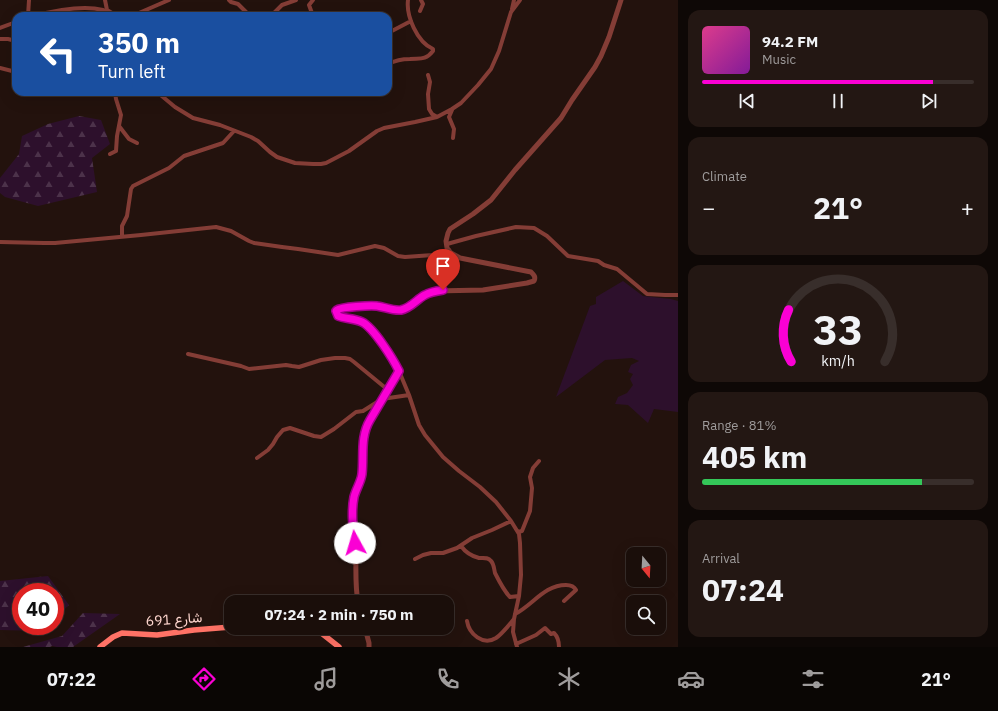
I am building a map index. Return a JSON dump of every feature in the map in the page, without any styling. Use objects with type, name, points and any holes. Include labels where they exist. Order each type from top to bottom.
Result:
[{"type":"main road","name":"شارع 691","points":[[100,647],[113,637],[122,633],[157,635],[194,630],[224,628]]},
{"type":"main road","points":[[324,635],[339,647]]},
{"type":"street","points":[[28,12],[29,0]]},
{"type":"street","points":[[105,0],[107,10],[110,12]]},
{"type":"street","points":[[142,12],[169,0]]},
{"type":"street","points":[[229,0],[238,4],[246,12]]},
{"type":"street","points":[[276,12],[282,5],[296,0]]},
{"type":"street","points":[[312,12],[309,5],[313,0]]},
{"type":"street","points":[[392,63],[410,59],[421,60],[433,51],[433,49],[428,46],[416,33],[408,10],[408,0]]},
{"type":"street","points":[[420,11],[423,4],[421,0]]},
{"type":"street","points":[[162,96],[193,118],[220,125],[258,141],[277,157],[295,163],[321,164],[340,156],[384,128],[437,117],[461,103],[491,69],[499,51],[514,0]]},
{"type":"street","points":[[511,12],[520,0]]},
{"type":"street","points":[[559,647],[556,635],[554,633],[551,634],[545,628],[517,646],[513,632],[519,596],[520,576],[520,542],[518,532],[502,508],[480,487],[444,457],[424,435],[419,426],[399,371],[369,326],[353,319],[338,316],[336,312],[340,308],[368,306],[400,310],[407,308],[425,295],[435,291],[487,290],[534,281],[535,276],[531,272],[460,258],[448,250],[446,236],[450,229],[482,208],[491,200],[515,170],[561,118],[604,51],[610,37],[621,0]]},
{"type":"street","points":[[48,12],[95,8],[103,10],[103,12]]},
{"type":"street","points":[[392,31],[411,21]]},
{"type":"street","points":[[0,28],[12,24]]},
{"type":"street","points":[[0,39],[12,40]]},
{"type":"street","points":[[0,68],[12,71]]},
{"type":"street","points":[[428,75],[430,82],[428,94],[430,109],[432,114],[437,117]]},
{"type":"street","points":[[110,154],[116,151],[121,113],[116,96]]},
{"type":"street","points":[[452,109],[449,117],[454,129],[453,138]]},
{"type":"street","points":[[119,125],[124,135],[137,143]]},
{"type":"street","points":[[122,237],[122,226],[127,216],[131,189],[133,186],[170,168],[184,156],[223,143],[234,131]]},
{"type":"street","points":[[0,242],[44,243],[141,236],[216,227],[231,231],[254,243],[338,255],[375,246],[384,248],[398,256],[405,258],[433,255],[448,250]]},
{"type":"street","points":[[446,244],[516,227],[534,228],[547,236],[568,256],[598,261],[604,265],[617,269],[647,294],[665,296],[678,295]]},
{"type":"street","points":[[188,354],[249,369],[286,365],[298,366],[321,360],[345,358],[350,359],[388,390]]},
{"type":"street","points":[[357,595],[352,515],[355,496],[361,476],[364,434],[366,425],[399,371]]},
{"type":"street","points":[[257,458],[268,450],[283,430],[290,428],[314,436],[320,436],[334,429],[356,412],[363,410],[382,399],[409,395]]},
{"type":"street","points":[[518,532],[522,531],[530,512],[532,488],[530,477],[533,468],[539,461]]},
{"type":"street","points":[[415,559],[423,555],[443,553],[457,548],[472,538],[511,521]]},
{"type":"street","points":[[461,546],[468,554],[490,559],[507,594],[510,597],[519,596]]},
{"type":"street","points":[[515,614],[524,610],[541,594],[552,588],[564,585],[574,587],[576,590],[564,601]]},
{"type":"street","points":[[467,621],[467,625],[474,635],[481,639],[491,640],[497,638],[514,619]]},
{"type":"street","points":[[367,635],[369,647]]},
{"type":"green space","points":[[79,116],[101,120],[110,144],[92,158],[97,192],[38,206],[5,197],[0,193],[0,178],[19,154],[22,136],[48,124]]},
{"type":"green space","points":[[623,281],[643,296],[678,301],[678,412],[654,409],[648,423],[628,405],[615,404],[618,397],[627,393],[633,385],[630,379],[633,374],[628,372],[631,365],[639,361],[632,358],[605,360],[556,397],[590,306],[596,304],[596,297]]},
{"type":"green space","points":[[48,576],[53,583],[12,583],[12,630],[0,630],[0,581]]},
{"type":"green space","points":[[64,598],[69,605],[64,610]]},
{"type":"green space","points":[[83,613],[120,614],[73,647],[23,647],[62,636]]},
{"type":"route","points":[[355,543],[352,515],[355,496],[362,471],[362,451],[366,425],[399,371],[369,326],[353,319],[338,316],[336,311],[338,308],[368,306],[404,310],[425,295],[431,292],[443,290]]}]
